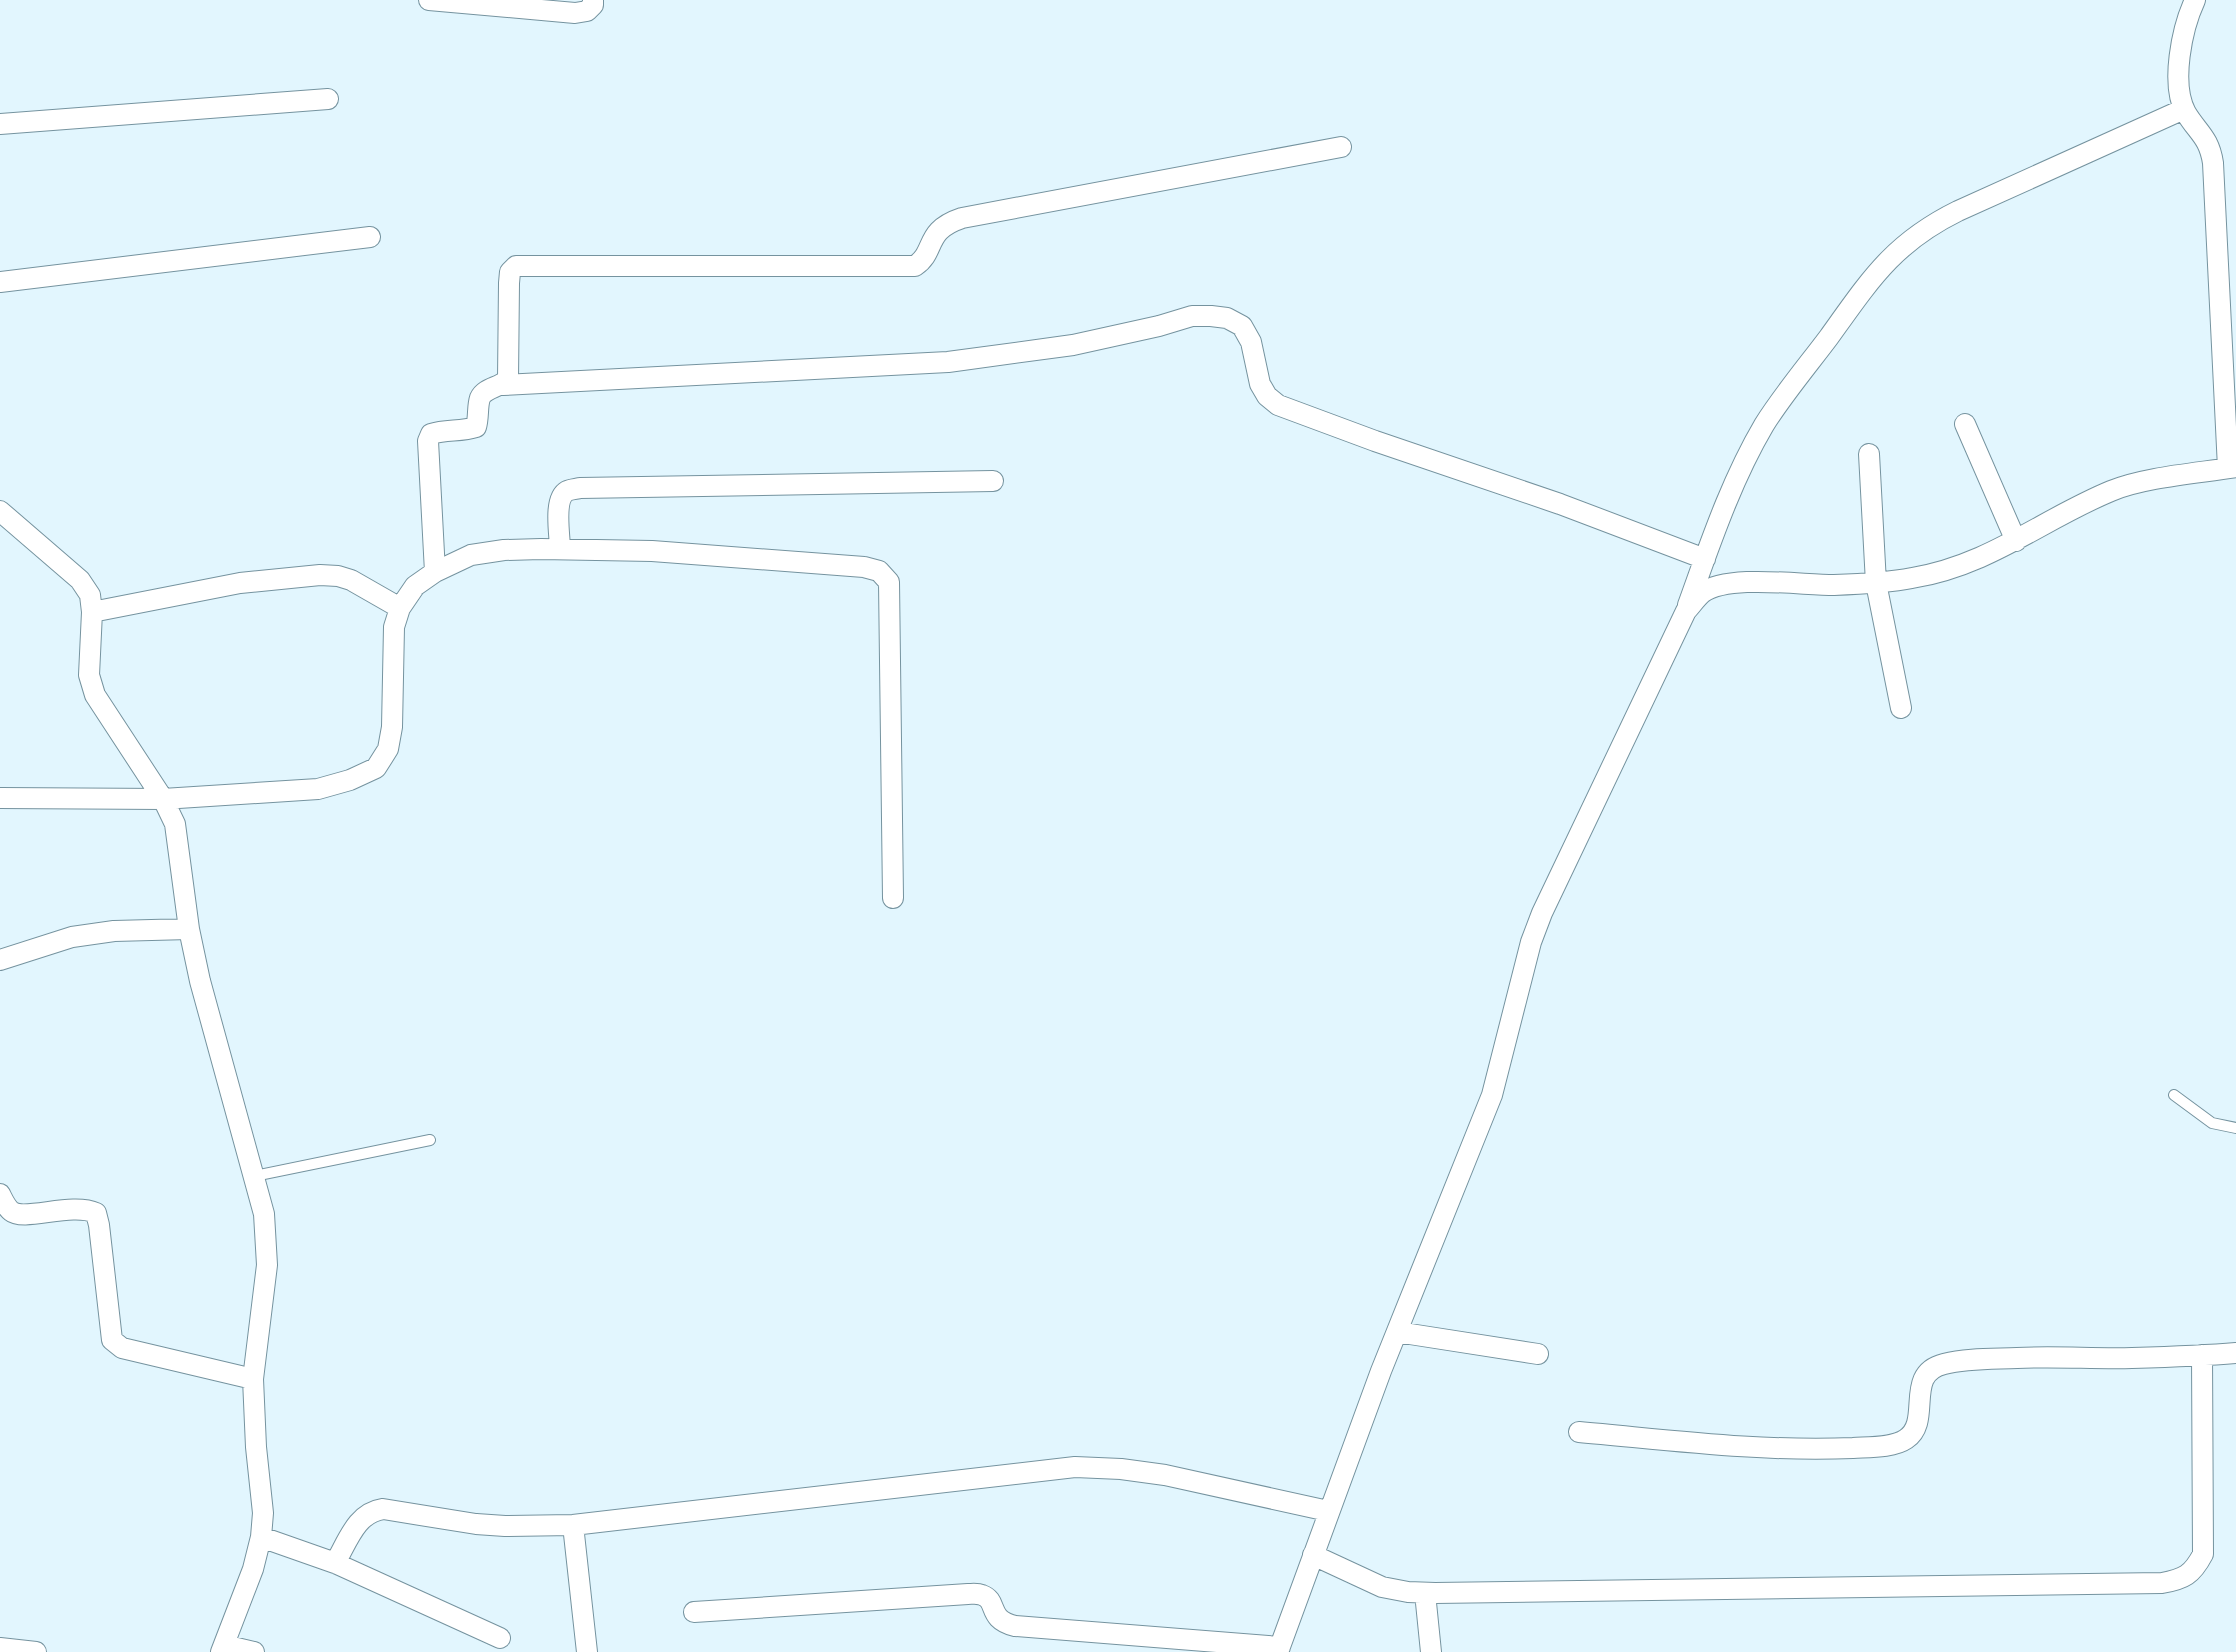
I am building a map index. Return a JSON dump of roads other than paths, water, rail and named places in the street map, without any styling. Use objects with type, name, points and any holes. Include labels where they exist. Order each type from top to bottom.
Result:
[{"type":"street","points":[[429,0],[575,13],[587,11],[593,0]]},
{"type":"street","points":[[1686,611],[1702,593],[1732,583],[1876,583],[1947,570],[1984,557],[2080,504],[2115,489],[2232,467],[2213,163],[2210,146],[2184,109],[2180,96],[2180,52],[2184,27],[2195,0]]},
{"type":"street","points":[[0,124],[328,99]]},
{"type":"street","points":[[694,1612],[968,1594],[989,1599],[996,1617],[1003,1623],[1015,1626],[1279,1649],[1328,1511],[1492,1095],[1531,942],[1542,913],[1686,611],[1742,466],[1765,423],[1872,278],[1899,248],[1929,226],[1958,211],[2184,109]]},
{"type":"street","points":[[503,385],[508,379],[510,272],[516,266],[915,266],[922,261],[931,238],[948,223],[962,218],[1341,147]]},
{"type":"street","points":[[0,282],[370,237]]},
{"type":"street","points":[[435,572],[428,441],[431,434],[440,431],[456,432],[476,427],[481,396],[503,385],[948,362],[1073,345],[1192,316],[1227,318],[1242,326],[1251,342],[1260,384],[1267,396],[1278,405],[1560,504],[1705,559]]},
{"type":"street","points":[[1965,424],[2016,541]]},
{"type":"street","points":[[1869,454],[1876,583],[1901,708]]},
{"type":"street","points":[[560,549],[560,499],[567,491],[580,488],[993,481]]},
{"type":"street","points":[[0,511],[80,580],[90,595],[89,675],[95,695],[163,799],[175,824],[189,929],[200,981],[264,1214],[267,1265],[253,1379],[263,1513],[261,1537],[253,1569],[223,1648],[254,1652]]},
{"type":"street","points":[[0,798],[163,799],[318,789],[350,780],[376,768],[388,749],[392,727],[394,627],[400,608],[415,586],[435,572],[471,555],[504,550],[652,551],[864,567],[879,571],[889,582],[893,898]]},
{"type":"street","points":[[92,612],[240,583],[320,575],[351,580],[400,608]]},
{"type":"street","points":[[0,960],[72,937],[114,931],[189,929]]},
{"type":"street","points":[[0,1194],[12,1213],[23,1215],[72,1208],[96,1213],[112,1340],[122,1348],[253,1379]]},
{"type":"street","points":[[1397,1332],[1538,1354]]},
{"type":"street","points":[[1579,1432],[1783,1448],[1871,1447],[1905,1440],[1914,1431],[1921,1383],[1925,1374],[1942,1364],[2061,1356],[2130,1358],[2236,1353]]},
{"type":"street","points":[[1313,1555],[1382,1587],[1425,1593],[2130,1584],[2180,1580],[2195,1569],[2203,1554],[2202,1355]]},
{"type":"street","points":[[335,1563],[361,1518],[383,1509],[476,1524],[573,1525],[1075,1467],[1165,1475],[1328,1511]]},
{"type":"street","points":[[573,1525],[587,1652]]},
{"type":"street","points":[[261,1537],[335,1563],[500,1638]]},
{"type":"street","points":[[1425,1593],[1431,1652]]},
{"type":"street","points":[[0,1648],[36,1652]]},
{"type":"lane","points":[[2174,1095],[2212,1123],[2236,1128]]},
{"type":"lane","points":[[254,1176],[430,1140]]}]
